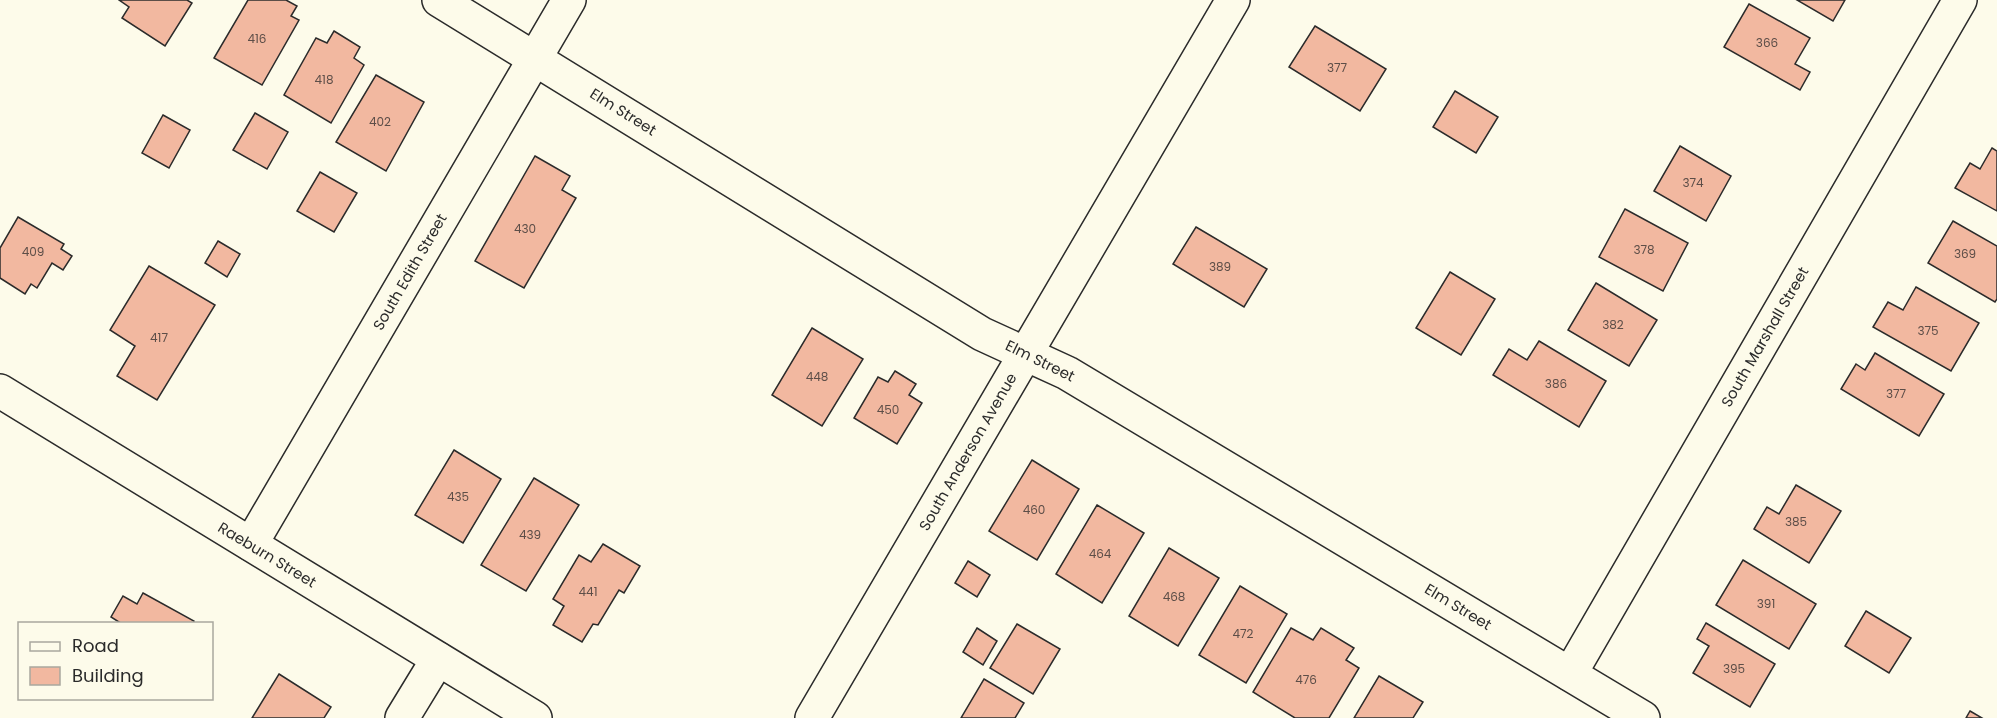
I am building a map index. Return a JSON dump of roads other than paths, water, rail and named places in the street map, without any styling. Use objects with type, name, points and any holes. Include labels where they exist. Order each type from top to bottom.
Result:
[{"type":"street","name":"Elm Street","points":[[438,0],[982,334],[1067,373],[1643,718]]},
{"type":"street","name":"South Edith Street","points":[[251,544],[569,0]]},
{"type":"street","name":"South Anderson Avenue","points":[[812,718],[1233,0]]},
{"type":"street","name":"South Marshall Street","points":[[1570,674],[1960,0]]},
{"type":"street","name":"Raeburn Street","points":[[0,391],[535,718]]},
{"type":"street","points":[[402,718],[438,659]]}]
